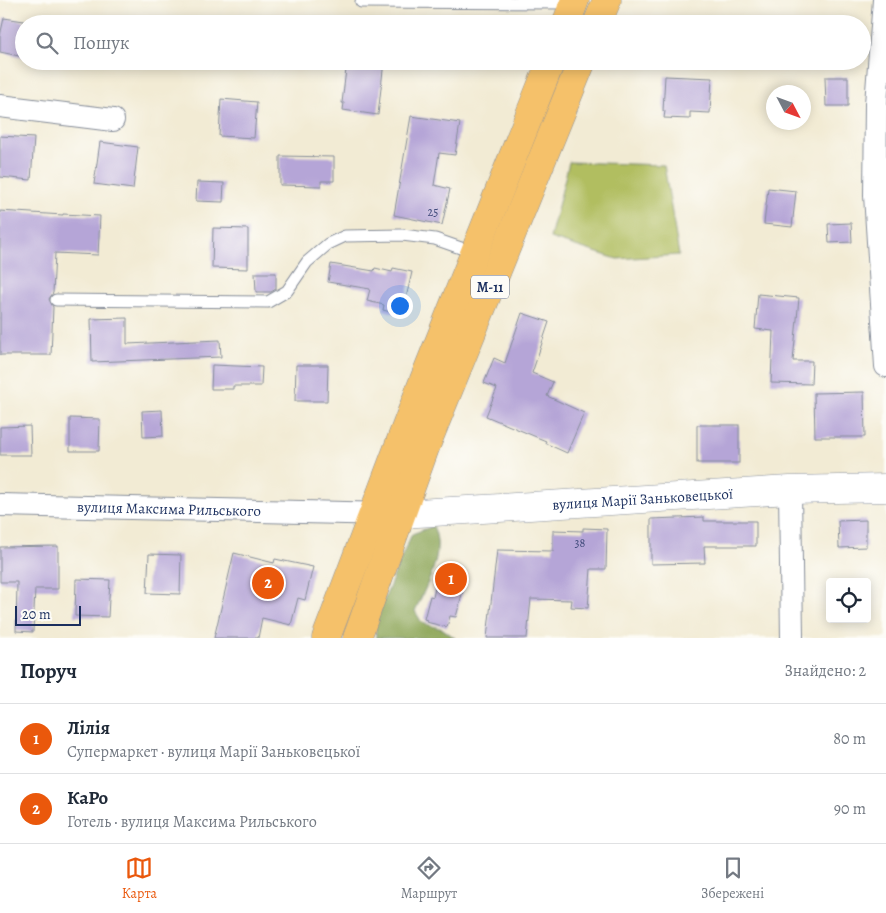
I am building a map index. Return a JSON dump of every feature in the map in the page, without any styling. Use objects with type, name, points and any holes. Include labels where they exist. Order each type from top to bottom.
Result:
[{"type":"highway","points":[[601,15],[607,0]]},
{"type":"highway","name":"М-11","points":[[326,638],[474,253],[547,70]]},
{"type":"highway","name":"М-11","points":[[357,638],[425,448],[578,70]]},
{"type":"street","points":[[884,0],[876,104],[886,366]]},
{"type":"street","points":[[0,106],[113,120]]},
{"type":"street","name":"вулиця Марії Заньковецької","points":[[401,514],[790,490],[886,488]]},
{"type":"street","points":[[790,490],[792,638]]},
{"type":"street","name":"вулиця Максима Рильського","points":[[0,505],[401,514]]},
{"type":"lane","points":[[361,2],[572,9]]},
{"type":"lane","points":[[56,300],[268,302],[287,292],[307,262],[328,244],[345,236],[402,235],[436,239],[474,253]]},
{"type":"green space","points":[[569,162],[664,165],[679,255],[617,259],[550,238]]},
{"type":"green space","points":[[433,526],[436,536],[436,558],[429,580],[415,611],[422,623],[443,629],[455,638],[376,638],[375,623],[412,534]]},
{"type":"building","points":[[4,18],[15,20],[15,55],[0,52],[0,36]]},
{"type":"building","points":[[346,70],[383,70],[378,115],[343,110],[344,103],[342,103]]},
{"type":"building","points":[[665,76],[712,78],[710,113],[690,112],[690,119],[664,118]]},
{"type":"building","points":[[825,77],[848,77],[848,106],[826,106]]},
{"type":"building","points":[[221,99],[257,102],[254,138],[219,136]]},
{"type":"building","points":[[411,116],[460,123],[455,155],[439,153],[434,185],[450,189],[442,225],[394,215]]},
{"type":"building","points":[[0,136],[34,138],[31,180],[0,177]]},
{"type":"building","points":[[100,142],[138,147],[133,189],[94,184]]},
{"type":"building","points":[[280,156],[334,157],[334,181],[321,181],[321,186],[280,185]]},
{"type":"building","points":[[197,182],[224,183],[223,202],[196,201]]},
{"type":"building","points":[[768,188],[796,191],[792,227],[764,224]]},
{"type":"building","points":[[0,211],[100,216],[98,255],[55,253],[53,293],[49,299],[53,307],[51,355],[0,355]]},
{"type":"building","points":[[851,223],[852,242],[829,243],[828,224]]},
{"type":"building","points":[[213,228],[248,229],[248,269],[212,268]]},
{"type":"building","points":[[331,264],[374,271],[375,268],[392,272],[393,268],[412,272],[402,315],[383,310],[384,305],[367,301],[370,289],[328,282]]},
{"type":"building","points":[[255,273],[276,273],[276,289],[271,292],[256,292]]},
{"type":"building","points":[[758,294],[799,298],[793,361],[812,361],[811,384],[771,383],[773,331],[755,329]]},
{"type":"building","points":[[522,313],[549,322],[532,373],[553,382],[547,396],[584,413],[567,453],[545,443],[546,441],[486,416],[497,388],[484,383],[494,358],[505,363]]},
{"type":"building","points":[[127,318],[127,344],[220,340],[221,357],[92,362],[91,319]]},
{"type":"building","points":[[212,365],[262,367],[261,386],[233,386],[233,389],[211,389]]},
{"type":"building","points":[[296,365],[328,365],[327,401],[295,401]]},
{"type":"building","points":[[864,392],[865,437],[815,437],[814,393]]},
{"type":"building","points":[[162,410],[163,436],[143,437],[142,411]]},
{"type":"building","points":[[70,418],[100,419],[99,451],[70,451]]},
{"type":"building","points":[[697,425],[739,425],[739,463],[697,463]]},
{"type":"building","points":[[30,426],[31,455],[0,455],[0,427]]},
{"type":"building","points":[[704,517],[704,521],[756,521],[756,546],[704,546],[705,563],[651,564],[651,519]]},
{"type":"building","points":[[866,520],[866,547],[839,548],[838,521]]},
{"type":"building","points":[[583,528],[607,529],[606,569],[591,569],[588,608],[571,607],[572,600],[531,599],[527,638],[487,638],[497,550],[553,551],[553,530],[583,531]]},
{"type":"building","points":[[58,546],[58,589],[35,589],[33,632],[16,631],[17,582],[0,582],[0,547]]},
{"type":"building","points":[[234,553],[274,563],[275,559],[313,567],[305,600],[298,598],[291,625],[262,618],[258,638],[214,638]]},
{"type":"building","points":[[149,554],[181,555],[180,594],[147,593]]},
{"type":"building","points":[[439,572],[466,579],[456,617],[450,616],[447,627],[426,622],[427,620],[424,619],[430,596],[433,597]]},
{"type":"building","points":[[76,579],[110,580],[108,617],[75,616]]},
{"type":"place","name":"Лілія","points":[[451,579]]},
{"type":"place","name":"КаРо","points":[[268,583]]}]
